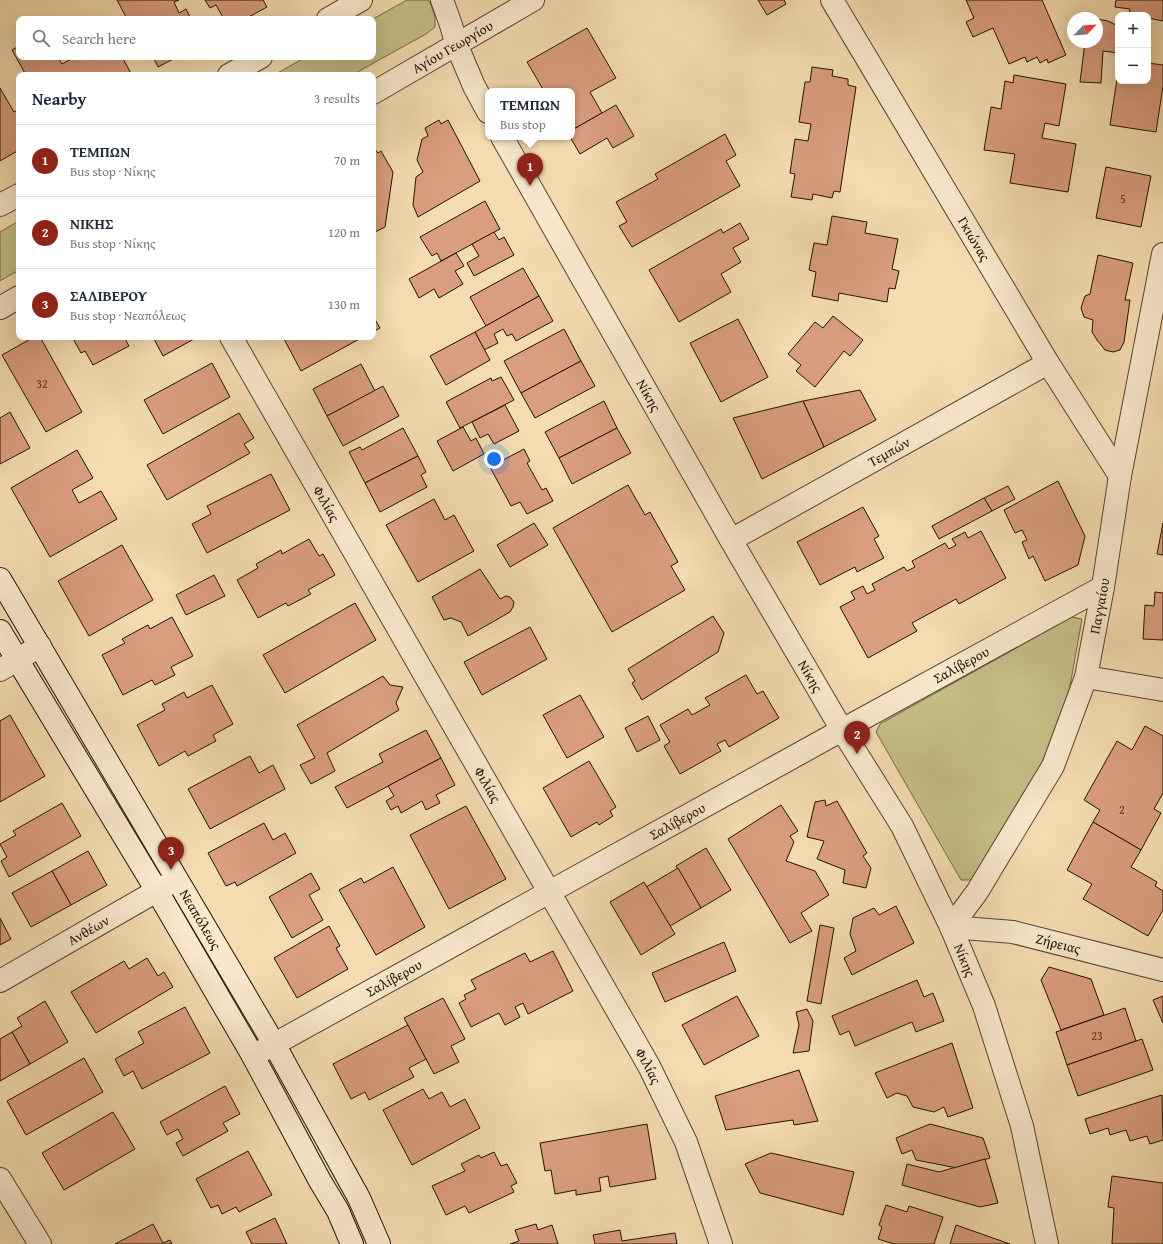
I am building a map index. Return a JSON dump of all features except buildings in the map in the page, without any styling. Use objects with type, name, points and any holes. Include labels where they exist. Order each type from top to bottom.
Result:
[{"type":"street","points":[[333,16],[361,0]]},
{"type":"street","points":[[442,0],[457,46],[474,86],[485,106]]},
{"type":"street","name":"Αγίου Γεωργίου","points":[[376,91],[457,46],[533,0]]},
{"type":"street","name":"Γκιώνας","points":[[832,0],[1048,363],[1120,476]]},
{"type":"street","points":[[234,72],[256,60]]},
{"type":"street","name":"Νίκης","points":[[504,140],[731,540],[842,730],[902,826],[951,927],[984,1006],[1022,1126],[1047,1244]]},
{"type":"street","points":[[0,206],[16,197]]},
{"type":"street","name":"Παγγαίου","points":[[951,927],[977,892],[1053,766],[1086,677],[1103,587],[1120,476],[1163,254]]},
{"type":"street","points":[[0,308],[16,299]]},
{"type":"street","name":"Φιλίας","points":[[233,340],[649,1066],[686,1142],[720,1237],[721,1244]]},
{"type":"street","name":"Τεμπών","points":[[731,540],[1048,363]]},
{"type":"street","name":"Νεαπόλεως","points":[[0,579],[274,1044],[359,1198],[379,1244]]},
{"type":"street","name":"Σαλίβερου","points":[[253,1056],[1103,587]]},
{"type":"street","name":"Νεαπόλεως","points":[[0,631],[9,665],[157,891],[253,1056],[316,1174],[338,1211],[352,1244]]},
{"type":"street","points":[[9,665],[40,646]]},
{"type":"street","points":[[1086,677],[1163,690]]},
{"type":"street","name":"Ανθέων","points":[[0,980],[176,879]]},
{"type":"street","name":"Ζήρειας","points":[[951,927],[1013,932],[1163,970]]},
{"type":"street","points":[[0,1179],[40,1244]]},
{"type":"shaded area","points":[[407,0],[428,0],[435,17],[435,27],[426,34],[357,72],[279,72],[301,60],[376,60],[376,17]]},
{"type":"shaded area","points":[[16,223],[16,272],[0,281],[0,232]]},
{"type":"shaded area","points":[[1072,617],[1082,619],[1068,697],[1056,738],[978,880],[961,880],[876,732],[880,724]]},
{"type":"place","name":"ΤΕΜΠΩΝ","points":[[530,186]]},
{"type":"place","name":"ΝΙΚΗΣ","points":[[857,754]]},
{"type":"place","name":"ΣΑΛΙΒΕΡΟΥ","points":[[171,870]]}]
